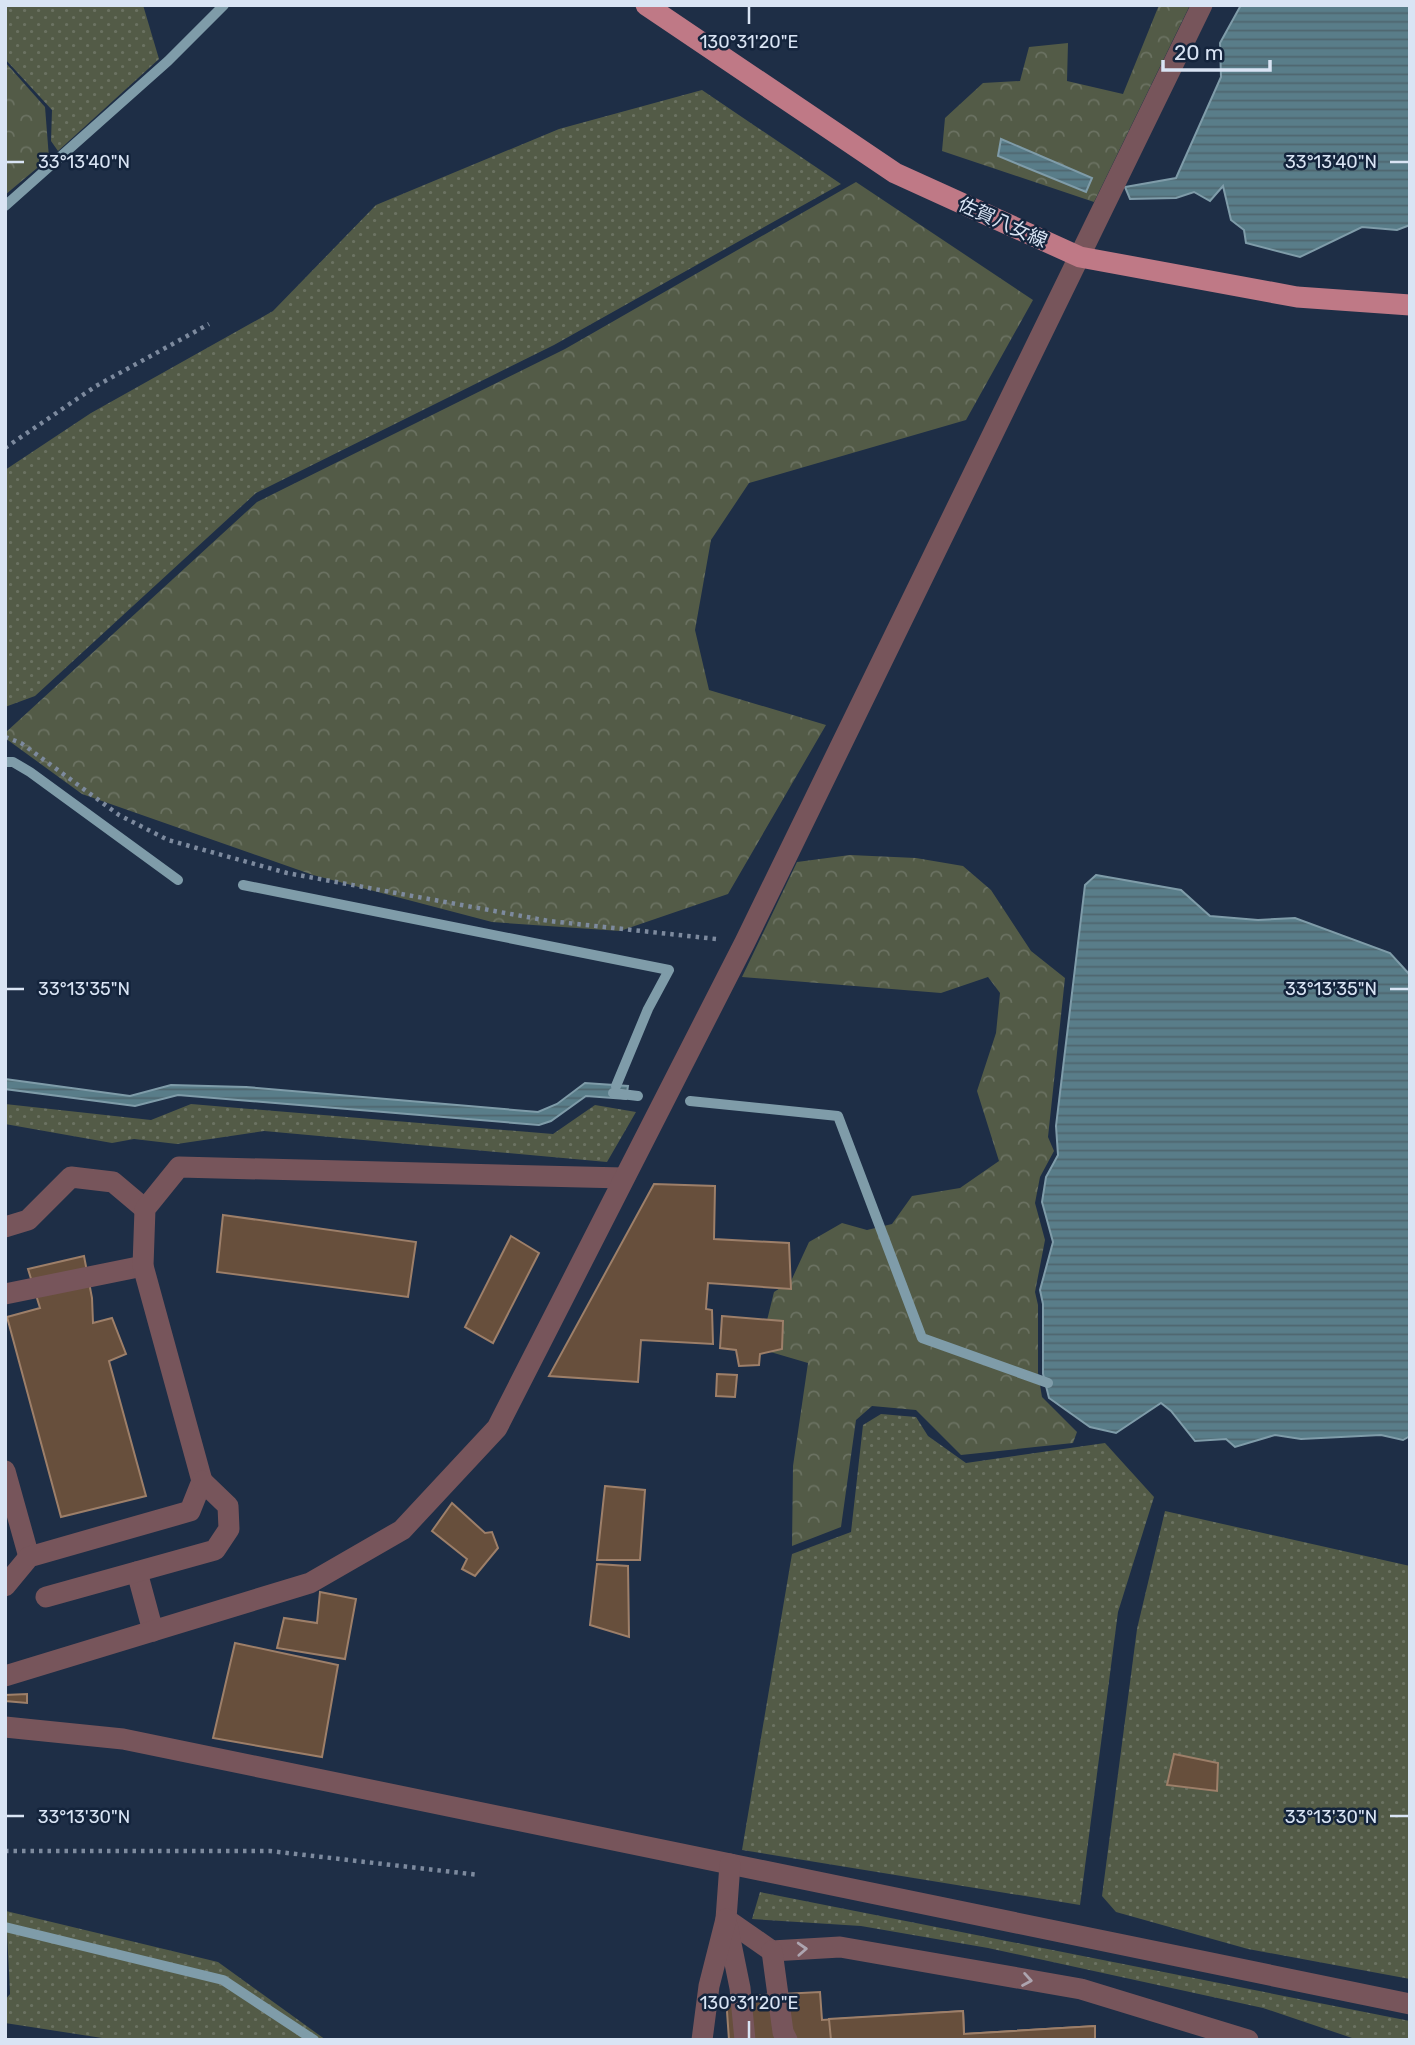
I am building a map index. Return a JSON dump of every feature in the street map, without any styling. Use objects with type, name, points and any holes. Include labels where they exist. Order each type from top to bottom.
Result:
[{"type":"main road","name":"佐賀八女線","points":[[646,5],[895,173],[1080,257],[1297,297],[1410,306]]},
{"type":"street","points":[[5,1675],[310,1583],[402,1530],[497,1428],[745,942],[1202,5]]},
{"type":"street","points":[[46,1597],[215,1550],[229,1529],[228,1506],[202,1481],[144,1266],[145,1209],[180,1167],[624,1178]]},
{"type":"street","points":[[5,1227],[28,1220],[71,1177],[113,1182],[145,1209]]},
{"type":"street","points":[[5,1294],[144,1266]]},
{"type":"street","points":[[5,1471],[29,1557]]},
{"type":"street","points":[[5,1586],[29,1557],[190,1511],[202,1481]]},
{"type":"street","points":[[137,1572],[153,1631]]},
{"type":"street","points":[[5,1727],[123,1739],[1410,2004]]},
{"type":"street","points":[[702,2040],[709,1986],[726,1919],[730,1864]]},
{"type":"street","points":[[726,1919],[772,1951],[840,1948],[1081,1989],[1248,2040]]},
{"type":"street","points":[[726,1919],[740,1988],[745,2040]]},
{"type":"street","points":[[772,1951],[783,2032],[787,2040]]},
{"type":"path","points":[[5,448],[96,386],[209,324]]},
{"type":"path","points":[[5,737],[21,743],[119,815],[168,840],[287,873],[550,921],[745,942]]},
{"type":"path","points":[[5,1851],[270,1851],[479,1875]]},
{"type":"green space","points":[[5,5],[143,5],[159,59],[58,151],[51,141],[52,110],[5,59]]},
{"type":"green space","points":[[1159,5],[1190,5],[1094,202],[942,151],[945,118],[983,83],[1020,81],[1029,47],[1068,43],[1067,81],[1123,94]]},
{"type":"green space","points":[[5,62],[45,107],[49,158],[5,195]]},
{"type":"green space","points":[[702,90],[841,184],[554,345],[256,493],[35,696],[5,707],[5,470],[91,413],[273,311],[376,205],[559,129]]},
{"type":"green space","points":[[856,182],[1033,300],[966,420],[749,483],[711,540],[695,630],[709,690],[826,725],[728,894],[620,931],[492,922],[313,875],[82,794],[5,738],[5,733],[257,502],[565,349]]},
{"type":"green space","points":[[850,855],[916,858],[963,866],[991,890],[1031,951],[1065,978],[1048,1137],[1054,1151],[1040,1177],[1035,1203],[1045,1240],[1035,1292],[1038,1305],[1038,1373],[1042,1397],[1077,1432],[1073,1443],[961,1455],[916,1410],[872,1406],[856,1420],[841,1527],[792,1546],[793,1466],[808,1363],[760,1349],[774,1292],[791,1281],[809,1242],[842,1223],[867,1230],[892,1224],[912,1196],[960,1188],[999,1161],[977,1091],[996,1033],[1000,993],[988,977],[941,993],[742,977],[797,862]]},
{"type":"green space","points":[[5,1104],[151,1120],[191,1104],[553,1134],[595,1105],[636,1112],[607,1162],[264,1131],[177,1144],[134,1139],[112,1143],[5,1124]]},
{"type":"green space","points":[[881,1414],[916,1417],[928,1436],[966,1463],[1105,1443],[1154,1497],[1118,1612],[1080,1905],[742,1850],[792,1554],[851,1532],[863,1425]]},
{"type":"green space","points":[[1165,1511],[1410,1566],[1410,1979],[1248,1949],[1116,1912],[1102,1896],[1137,1629]]},
{"type":"green space","points":[[760,1892],[1410,2021],[1410,2040],[1358,2040],[1263,2008],[988,1948],[861,1926],[752,1919]]},
{"type":"green space","points":[[6,1911],[218,1962],[326,2040],[115,2040],[5,2023],[5,2000],[10,1994]]},
{"type":"water","points":[[1241,5],[1410,5],[1410,225],[1397,230],[1362,227],[1300,257],[1246,243],[1244,230],[1231,220],[1223,186],[1210,201],[1194,192],[1176,198],[1130,199],[1125,187],[1176,178],[1221,77],[1220,43]]},
{"type":"water","points":[[1001,139],[1092,178],[1086,192],[998,156]]},
{"type":"water","points":[[1096,875],[1181,890],[1210,916],[1258,920],[1295,918],[1390,953],[1410,975],[1410,1436],[1403,1440],[1381,1435],[1301,1439],[1275,1435],[1235,1447],[1226,1439],[1195,1441],[1171,1411],[1161,1403],[1116,1433],[1090,1427],[1049,1398],[1043,1374],[1043,1304],[1040,1290],[1053,1242],[1042,1202],[1046,1177],[1058,1155],[1056,1126],[1085,885]]},
{"type":"water","points":[[5,1079],[130,1096],[171,1085],[246,1087],[538,1112],[557,1104],[585,1083],[628,1086],[626,1099],[586,1096],[551,1121],[539,1125],[178,1095],[135,1106],[5,1089]]},
{"type":"building","points":[[654,1184],[715,1186],[714,1239],[789,1243],[791,1289],[708,1283],[706,1309],[712,1310],[713,1344],[641,1340],[638,1382],[549,1376]]},
{"type":"building","points":[[223,1215],[416,1242],[408,1297],[217,1272]]},
{"type":"building","points":[[511,1236],[539,1253],[493,1343],[465,1327]]},
{"type":"building","points":[[84,1256],[92,1298],[93,1323],[112,1318],[126,1354],[109,1361],[146,1496],[61,1517],[7,1317],[40,1308],[28,1269]]},
{"type":"building","points":[[722,1316],[783,1321],[782,1349],[760,1354],[759,1365],[739,1366],[736,1350],[720,1348]]},
{"type":"building","points":[[717,1374],[737,1375],[735,1397],[716,1396]]},
{"type":"building","points":[[605,1486],[645,1490],[640,1560],[597,1560]]},
{"type":"building","points":[[452,1503],[485,1533],[492,1532],[498,1548],[475,1576],[462,1569],[467,1559],[432,1531]]},
{"type":"building","points":[[597,1564],[628,1566],[629,1637],[590,1625]]},
{"type":"building","points":[[320,1592],[356,1599],[345,1659],[277,1648],[284,1618],[317,1623]]},
{"type":"building","points":[[235,1643],[338,1665],[322,1757],[213,1738]]},
{"type":"building","points":[[27,1694],[27,1703],[5,1701],[5,1695]]},
{"type":"building","points":[[1174,1754],[1218,1763],[1217,1791],[1167,1785]]},
{"type":"building","points":[[820,1992],[822,2020],[963,2011],[964,2034],[1095,2026],[1095,2040],[729,2040],[726,1997]]},
{"type":"building","points":[[963,2011],[964,2034],[1095,2026],[1095,2040],[831,2040],[829,2019]]},
{"type":"waterway","points":[[5,206],[168,61],[224,5]]},
{"type":"waterway","points":[[5,762],[13,762],[30,772],[178,880]]},
{"type":"waterway","points":[[243,885],[669,970],[648,1009],[616,1086]]},
{"type":"waterway","points":[[613,1093],[638,1096]]},
{"type":"waterway","points":[[690,1101],[838,1116],[922,1338],[1048,1383]]},
{"type":"waterway","points":[[5,1927],[223,1980],[314,2040]]}]
